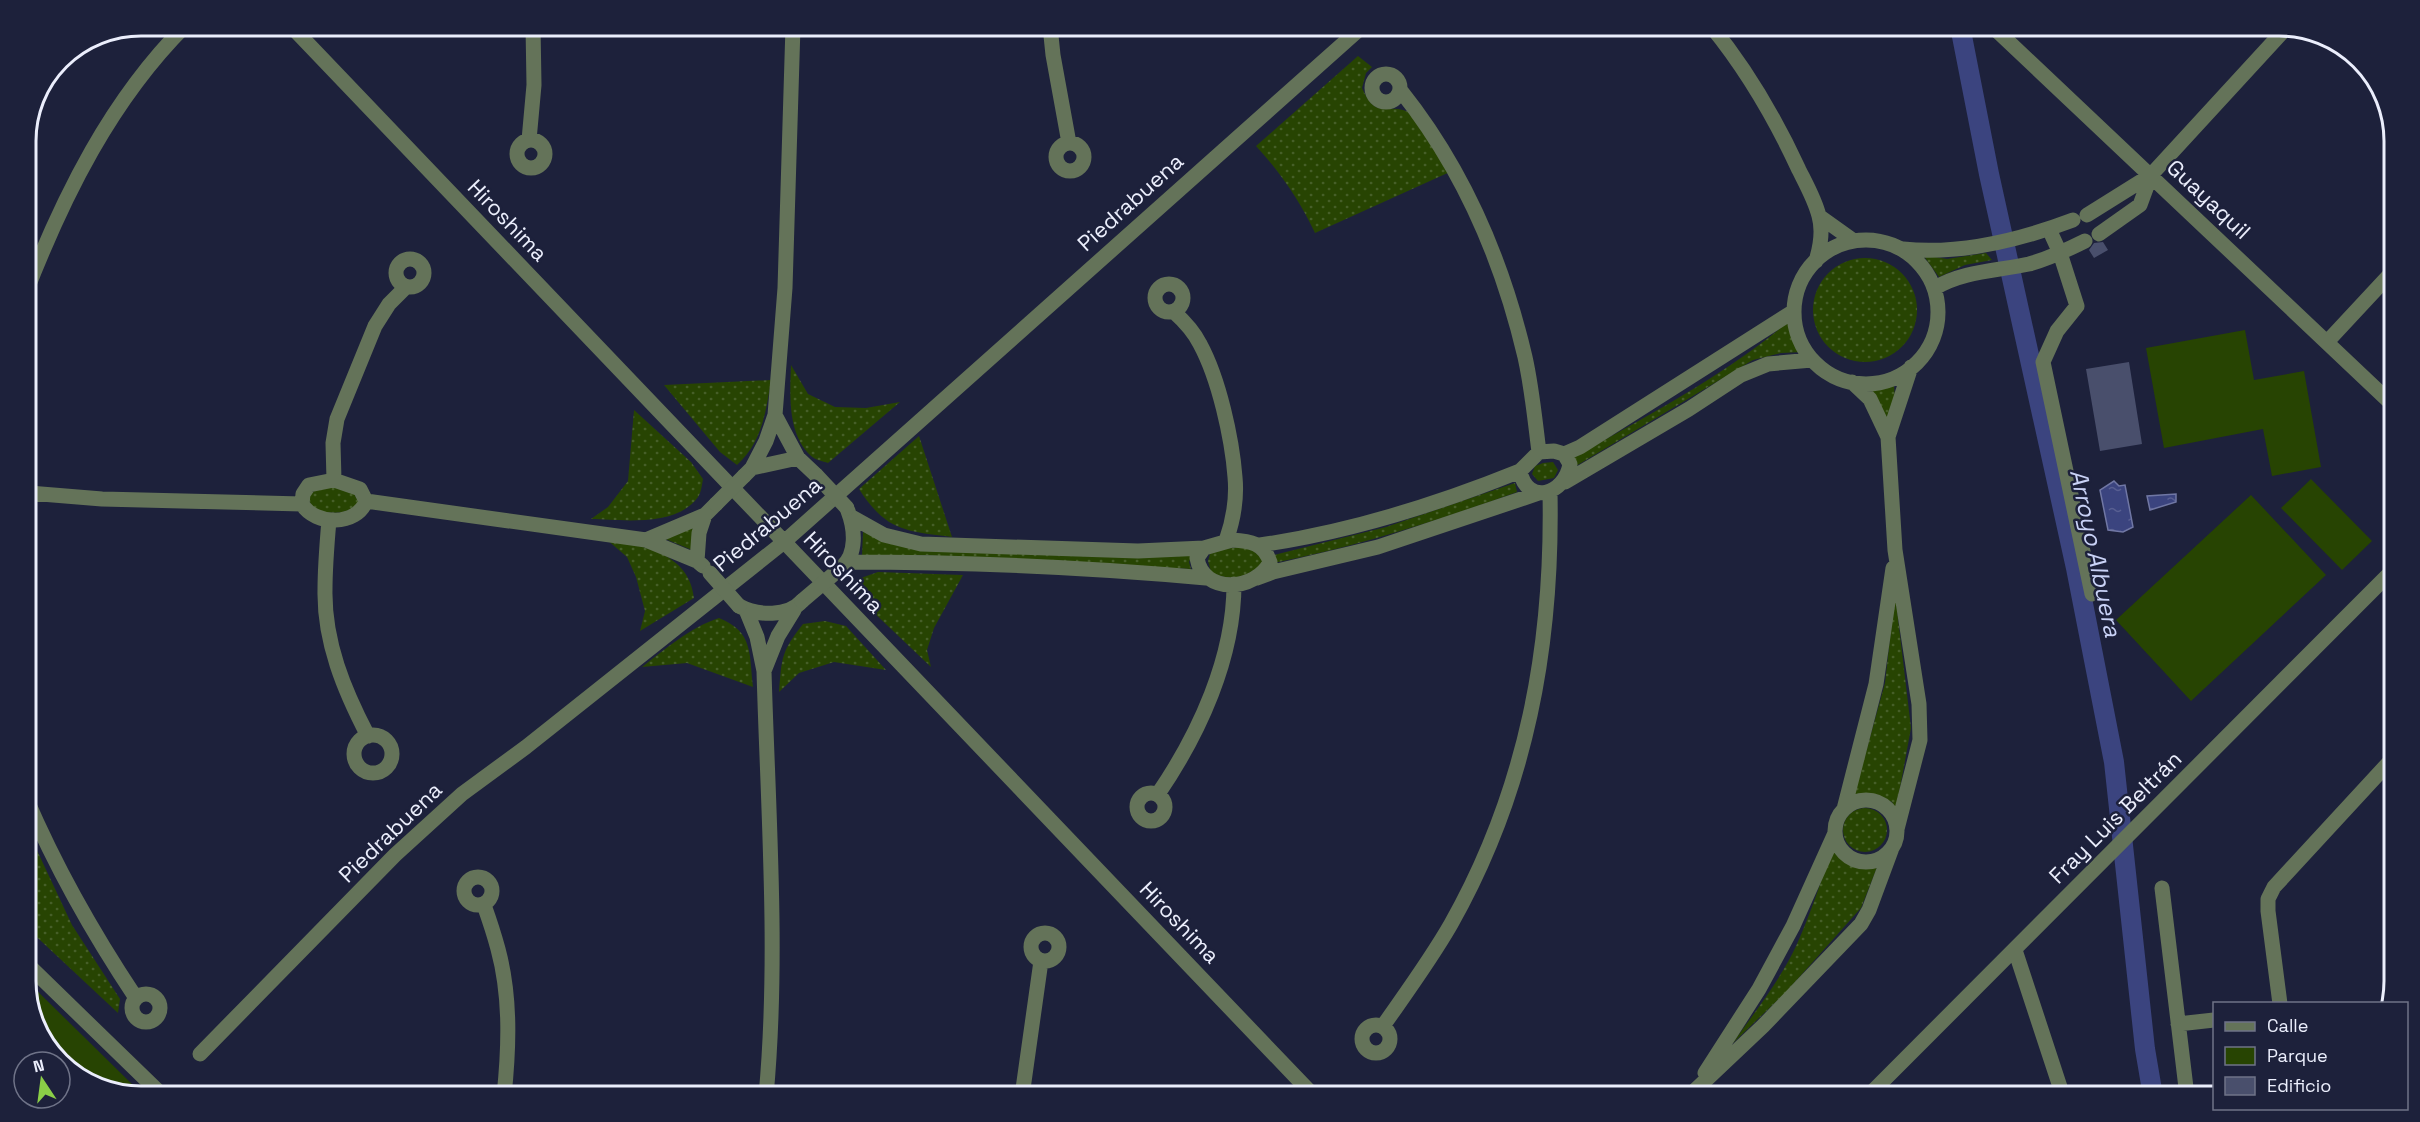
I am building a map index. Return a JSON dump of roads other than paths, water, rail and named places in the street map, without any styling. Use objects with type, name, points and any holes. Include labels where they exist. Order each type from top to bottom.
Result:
[{"type":"street","points":[[36,268],[71,186],[96,143],[125,99],[177,36]]},
{"type":"street","name":"Hiroshima","points":[[301,36],[1304,1086]]},
{"type":"street","points":[[529,140],[534,85],[533,36]]},
{"type":"street","points":[[646,540],[705,515],[748,472],[766,441],[775,415],[785,288],[793,36]]},
{"type":"street","points":[[1051,36],[1068,143]]},
{"type":"street","name":"Piedrabuena","points":[[200,1054],[395,855],[444,810],[784,542],[1352,36]]},
{"type":"street","points":[[1720,36],[1730,48],[1779,128],[1819,216],[1820,249],[1816,261]]},
{"type":"street","name":"Guayaquil","points":[[2006,36],[2384,396]]},
{"type":"street","points":[[1902,249],[1916,259],[1935,288],[1939,312],[1935,336],[1923,357],[1905,373],[1883,383],[1868,385],[1837,378],[1812,360],[1801,344],[1794,324],[1794,312],[1801,281],[1816,261],[1832,249],[1854,241],[1879,241],[1902,249],[1928,252],[2025,237],[2080,217],[2151,175],[2280,36]]},
{"type":"street","points":[[1401,91],[1443,149],[1464,184],[1484,230],[1509,300],[1525,358],[1539,452]]},
{"type":"street","points":[[1935,288],[1956,277],[2030,263],[2060,253],[2092,238],[2140,205],[2151,175]]},
{"type":"street","points":[[1819,216],[1854,241]]},
{"type":"street","points":[[2049,229],[2060,253],[2077,306],[2057,331],[2043,362],[2092,594]]},
{"type":"street","points":[[2327,342],[2384,281]]},
{"type":"street","points":[[334,480],[333,443],[337,419],[375,326],[389,304],[406,286]]},
{"type":"street","points":[[1174,312],[1186,323],[1200,343],[1223,406],[1235,478],[1231,526],[1226,541]]},
{"type":"street","points":[[775,415],[798,458],[849,512],[884,535],[921,544],[1138,551],[1204,548],[1226,541],[1247,541],[1260,545],[1318,536],[1398,515],[1520,471],[1539,452],[1554,451],[1564,454],[1580,447],[1699,374],[1794,312]]},
{"type":"street","points":[[847,562],[912,562],[1085,569],[1206,578],[1224,584],[1234,584],[1273,572],[1378,547],[1545,492],[1689,409],[1741,375],[1768,364],[1812,360]]},
{"type":"street","points":[[1700,1086],[1763,1026],[1861,924],[1869,910],[1892,848],[1920,740],[1913,666],[1895,550],[1888,437],[1911,367]]},
{"type":"street","points":[[1852,381],[1870,399],[1888,437]]},
{"type":"street","points":[[1564,454],[1570,464],[1565,482]]},
{"type":"street","points":[[748,472],[798,458]]},
{"type":"street","points":[[1520,471],[1522,481],[1531,490],[1545,492]]},
{"type":"street","points":[[302,504],[303,494],[309,485],[334,480],[360,489],[366,501]]},
{"type":"street","points":[[1383,1026],[1450,926],[1490,844],[1514,782],[1536,694],[1545,629],[1550,578],[1545,492]]},
{"type":"street","points":[[36,494],[102,499],[302,504],[313,516],[328,520],[348,518],[359,513],[366,501]]},
{"type":"street","points":[[366,501],[646,540],[698,561],[743,608],[757,637],[764,671],[771,944],[770,1055],[767,1086]]},
{"type":"street","points":[[764,671],[778,636],[798,606],[847,562],[854,535],[849,512]]},
{"type":"street","points":[[698,561],[699,533],[705,515]]},
{"type":"street","points":[[328,520],[325,591],[327,626],[337,666],[348,696],[368,736]]},
{"type":"street","points":[[1257,578],[1266,570],[1270,562],[1268,553],[1260,545]]},
{"type":"street","points":[[1204,548],[1197,558],[1199,570],[1206,578]]},
{"type":"street","points":[[1844,809],[1876,684],[1895,550]]},
{"type":"street","name":"Fray Luis Beltrán","points":[[1878,1086],[2384,579]]},
{"type":"street","points":[[1158,795],[1185,751],[1215,681],[1230,631],[1234,584]]},
{"type":"street","points":[[743,608],[780,613],[798,606]]},
{"type":"street","points":[[2280,1002],[2268,899],[2274,887],[2384,768]]},
{"type":"street","points":[[1696,1086],[1759,989],[1793,926],[1835,833],[1838,817],[1844,809],[1853,803],[1872,801],[1889,811],[1897,829]]},
{"type":"street","points":[[36,819],[59,868],[110,960],[136,998]]},
{"type":"street","points":[[1835,833],[1839,848],[1855,861],[1876,860],[1892,848]]},
{"type":"street","points":[[2162,888],[2186,1086]]},
{"type":"street","points":[[484,905],[499,950],[504,983],[508,1035],[505,1086]]},
{"type":"street","points":[[2015,950],[2060,1086]]},
{"type":"street","points":[[1023,1086],[1041,961]]},
{"type":"street","points":[[36,973],[150,1086]]},
{"type":"street","points":[[2178,1024],[2213,1020]]},
{"type":"water","points":[[2114,481],[2119,486],[2125,485],[2133,527],[2123,532],[2108,530],[2100,490]]},
{"type":"water","points":[[2176,494],[2176,502],[2150,510],[2147,496]]},
{"type":"waterway","name":"Arroyo Albuera","points":[[1962,36],[1989,174],[2076,568],[2114,762],[2145,1049],[2151,1086]]}]
